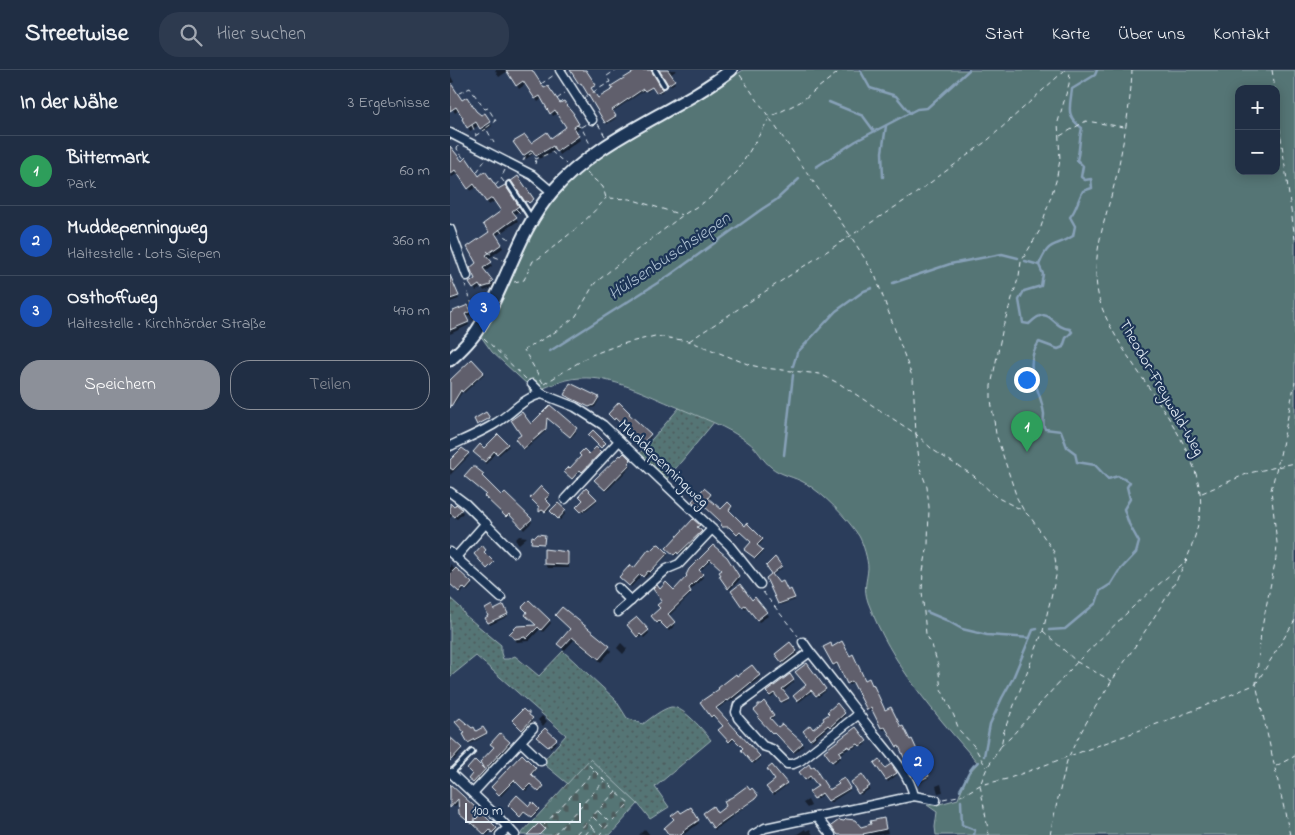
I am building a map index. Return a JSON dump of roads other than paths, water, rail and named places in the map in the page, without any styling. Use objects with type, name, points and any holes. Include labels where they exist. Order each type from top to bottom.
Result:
[{"type":"main road","points":[[450,360],[480,326],[498,294],[519,244],[552,192],[572,172],[629,131],[734,71]]},
{"type":"street","points":[[561,70],[592,120]]},
{"type":"street","points":[[450,133],[532,175],[552,192]]},
{"type":"street","points":[[450,229],[467,276]]},
{"type":"street","name":"Muddepenningweg","points":[[532,384],[542,394],[575,407],[603,425],[729,545],[760,584]]},
{"type":"street","points":[[450,446],[497,423],[518,406],[542,394]]},
{"type":"street","points":[[565,499],[619,442]]},
{"type":"street","points":[[450,492],[466,504],[514,552]]},
{"type":"street","points":[[486,523],[453,554],[501,598]]},
{"type":"street","points":[[618,612],[667,568],[679,564],[712,529]]},
{"type":"street","points":[[618,588],[631,601]]},
{"type":"street","points":[[803,642],[902,770],[913,790],[914,796]]},
{"type":"street","points":[[810,652],[738,705],[736,712],[738,718],[763,746],[772,749],[783,762],[794,764],[859,714]]},
{"type":"street","points":[[473,793],[533,728]]},
{"type":"street","points":[[521,742],[541,761]]},
{"type":"street","points":[[451,773],[515,835]]},
{"type":"street","points":[[753,835],[765,828],[914,796],[936,800]]},
{"type":"street","points":[[816,817],[831,835]]},
{"type":"street","points":[[500,835],[508,828]]},
{"type":"lane","points":[[655,70],[664,85]]},
{"type":"lane","points":[[510,184],[533,220]]},
{"type":"lane","points":[[451,773],[472,752]]},
{"type":"waterway","points":[[860,70],[870,88],[896,96],[910,113]]},
{"type":"waterway","name":"Hülsenbuschsiepen","points":[[816,167],[856,141],[917,109],[927,108],[969,70]]},
{"type":"waterway","points":[[1049,630],[1065,629],[1096,603],[1100,591],[1111,584],[1119,571],[1136,553],[1139,542],[1129,524],[1124,509],[1130,499],[1127,487],[1130,482],[1118,476],[1108,479],[1095,465],[1077,462],[1075,453],[1067,447],[1061,431],[1045,429],[1043,424],[1044,414],[1032,369],[1034,351],[1039,342],[1058,349],[1063,347],[1066,338],[1072,332],[1070,329],[1063,328],[1050,318],[1042,315],[1029,324],[1023,323],[1019,300],[1024,291],[1041,286],[1043,274],[1039,265],[1046,251],[1053,245],[1073,236],[1075,226],[1070,217],[1083,191],[1092,188],[1091,179],[1085,180],[1081,177],[1083,166],[1077,160],[1082,128],[1073,119],[1070,106],[1072,89],[1095,75],[1097,70]]},
{"type":"waterway","points":[[829,102],[863,116],[874,131]]},
{"type":"waterway","points":[[883,177],[882,152],[886,126]]},
{"type":"waterway","name":"Hülsenbuschsiepen","points":[[550,351],[670,275],[776,200],[799,179]]},
{"type":"waterway","points":[[893,283],[950,264],[1002,254],[1018,258]]},
{"type":"waterway","points":[[1025,261],[1039,265]]},
{"type":"waterway","points":[[793,366],[797,353],[836,311],[864,291],[872,288]]},
{"type":"waterway","points":[[784,455],[793,375]]},
{"type":"waterway","points":[[927,612],[962,629],[987,635],[1030,638]]},
{"type":"waterway","points":[[984,756],[990,724],[1013,678],[1033,630],[1037,629]]},
{"type":"waterway","points":[[960,790],[969,771],[978,762]]},
{"type":"waterway","points":[[961,801],[962,825],[975,830],[974,835]]},
{"type":"place","name":"Osthoffweg","points":[[484,333]]},
{"type":"place","name":"Bittermark","points":[[1027,452]]},
{"type":"place","name":"Muddepenningweg","points":[[918,787]]}]
